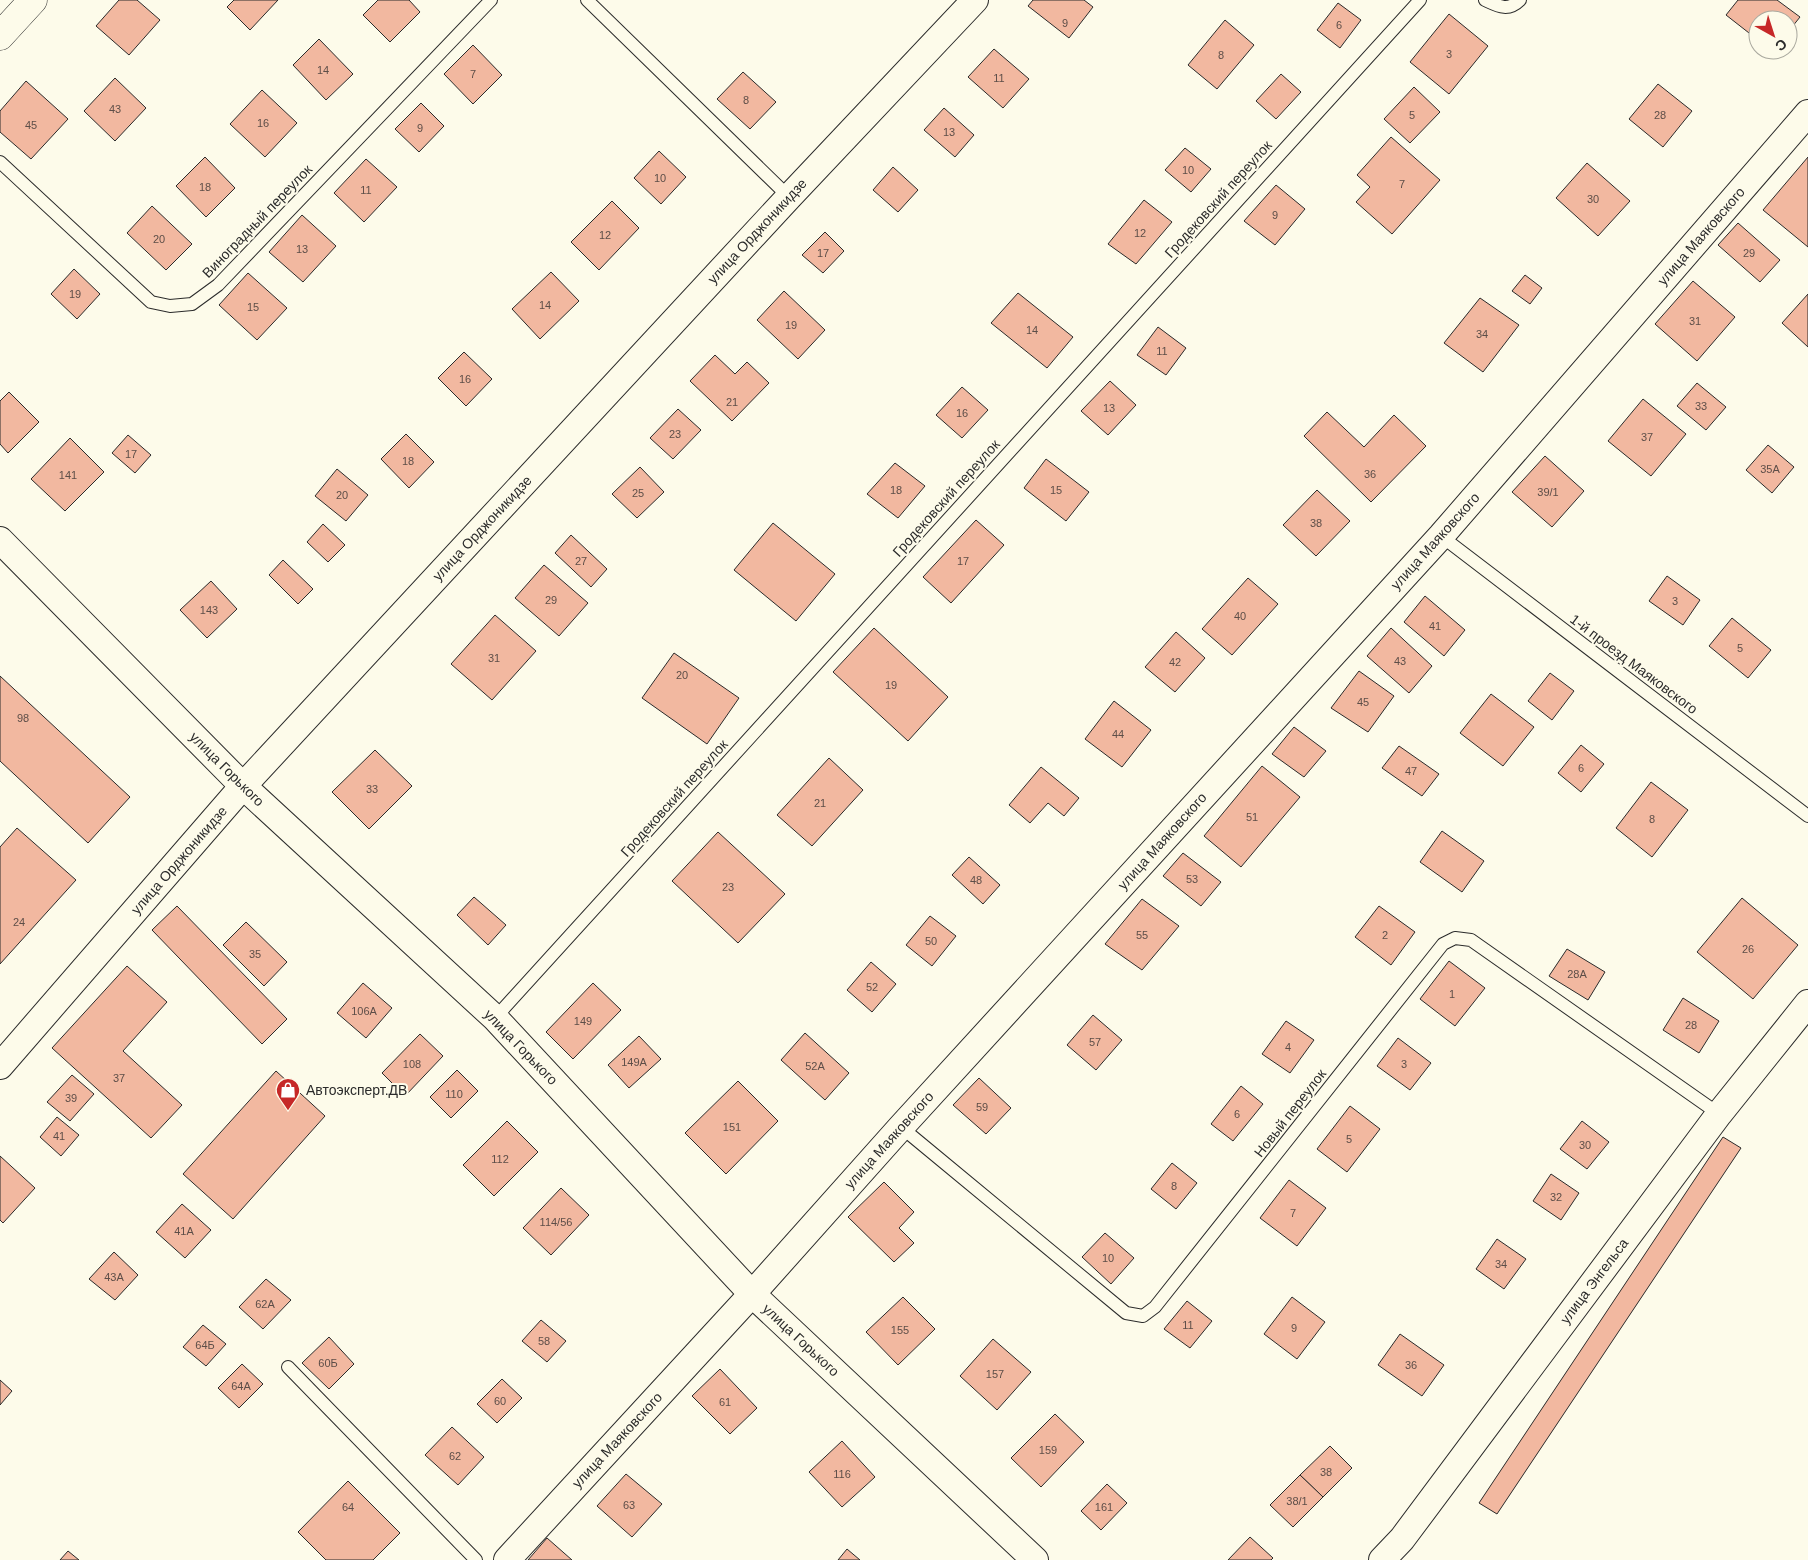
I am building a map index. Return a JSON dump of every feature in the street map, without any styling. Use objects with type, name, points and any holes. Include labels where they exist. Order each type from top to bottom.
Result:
[{"type":"highway","points":[[0,36],[33,0]]},
{"type":"street","name":"улица Орджоникидзе","points":[[0,1066],[243,786],[789,197],[975,0]]},
{"type":"street","name":"улица Маяковского","points":[[507,1560],[752,1294],[901,1126],[1441,536],[1808,113]]},
{"type":"street","name":"улица Горького","points":[[0,540],[243,786],[495,1018],[752,1294],[1035,1560]]},
{"type":"street","name":"улица Энгельса","points":[[1382,1560],[1402,1540],[1719,1114],[1808,1003]]},
{"type":"lane","name":"Виноградный переулок","points":[[0,162],[151,302],[170,306],[192,304],[218,285],[492,0]]},
{"type":"lane","points":[[587,0],[789,197]]},
{"type":"lane","name":"Гродековский переулок","points":[[495,1018],[1420,0]]},
{"type":"lane","points":[[1485,0],[1503,8],[1511,7],[1520,0]]},
{"type":"lane","name":"1-й проезд Маяковского","points":[[1441,536],[1808,816]]},
{"type":"lane","name":"Новый переулок","points":[[901,1126],[1126,1312],[1143,1316],[1155,1307],[1443,944],[1455,938],[1471,940],[1719,1114]]},
{"type":"lane","points":[[288,1367],[476,1560]]},
{"type":"building","points":[[119,0],[137,0],[160,20],[129,55],[96,26]]},
{"type":"building","points":[[234,0],[278,0],[250,30],[227,7]]},
{"type":"building","points":[[378,0],[409,0],[420,12],[390,42],[363,15]]},
{"type":"building","points":[[1033,0],[1084,0],[1093,7],[1069,38],[1028,6]]},
{"type":"building","points":[[1738,0],[1777,0],[1791,10],[1748,10],[1748,32],[1726,15]]},
{"type":"building","points":[[1338,3],[1361,20],[1340,48],[1317,30]]},
{"type":"building","points":[[1449,14],[1488,46],[1449,94],[1410,62]]},
{"type":"building","points":[[1225,20],[1254,45],[1217,89],[1188,65]]},
{"type":"building","points":[[319,39],[353,74],[326,100],[293,65]]},
{"type":"building","points":[[473,45],[502,75],[473,104],[444,74]]},
{"type":"building","points":[[994,49],[1029,79],[1003,108],[968,77]]},
{"type":"building","points":[[743,72],[776,102],[750,129],[717,99]]},
{"type":"building","points":[[1281,74],[1301,92],[1276,119],[1256,101]]},
{"type":"building","points":[[115,78],[146,108],[115,141],[84,111]]},
{"type":"building","points":[[26,81],[68,119],[31,159],[0,132],[0,111]]},
{"type":"building","points":[[1658,84],[1692,111],[1663,147],[1629,119]]},
{"type":"building","points":[[1414,87],[1440,112],[1410,143],[1384,119]]},
{"type":"building","points":[[262,90],[297,123],[265,157],[230,124]]},
{"type":"building","points":[[421,103],[444,126],[419,152],[395,129]]},
{"type":"building","points":[[944,108],[974,135],[955,157],[924,130]]},
{"type":"building","points":[[1391,137],[1440,180],[1392,234],[1356,202],[1370,187],[1357,175]]},
{"type":"building","points":[[1185,148],[1211,169],[1191,192],[1165,170]]},
{"type":"building","points":[[659,151],[686,177],[661,204],[634,178]]},
{"type":"building","points":[[205,157],[235,188],[206,217],[176,186]]},
{"type":"building","points":[[1808,157],[1808,247],[1763,210]]},
{"type":"building","points":[[366,159],[397,187],[364,222],[334,193]]},
{"type":"building","points":[[1587,163],[1630,201],[1598,236],[1556,198]]},
{"type":"building","points":[[893,167],[918,190],[898,212],[873,190]]},
{"type":"building","points":[[1276,185],[1305,209],[1275,245],[1244,221]]},
{"type":"building","points":[[1144,200],[1172,222],[1136,264],[1108,244]]},
{"type":"building","points":[[612,201],[639,228],[599,270],[571,242]]},
{"type":"building","points":[[152,206],[192,244],[166,270],[127,233]]},
{"type":"building","points":[[302,215],[336,246],[303,282],[269,252]]},
{"type":"building","points":[[1738,223],[1780,260],[1760,282],[1718,245]]},
{"type":"building","points":[[825,232],[844,251],[823,273],[802,255]]},
{"type":"building","points":[[74,269],[100,294],[77,319],[51,294]]},
{"type":"building","points":[[551,272],[579,301],[540,339],[512,309]]},
{"type":"building","points":[[248,273],[287,308],[257,340],[219,305]]},
{"type":"building","points":[[1525,275],[1542,288],[1530,304],[1512,291]]},
{"type":"building","points":[[1693,281],[1735,317],[1697,361],[1655,324]]},
{"type":"building","points":[[784,291],[825,330],[798,359],[757,320]]},
{"type":"building","points":[[1018,293],[1073,337],[1047,368],[991,323]]},
{"type":"building","points":[[1808,294],[1808,347],[1782,323]]},
{"type":"building","points":[[1480,298],[1519,325],[1483,372],[1444,343]]},
{"type":"building","points":[[1158,327],[1186,348],[1166,375],[1137,355]]},
{"type":"building","points":[[464,352],[492,379],[466,406],[438,378]]},
{"type":"building","points":[[715,355],[735,374],[747,362],[769,383],[732,421],[690,381]]},
{"type":"building","points":[[1110,381],[1136,405],[1108,435],[1081,411]]},
{"type":"building","points":[[1697,383],[1726,407],[1706,430],[1677,406]]},
{"type":"building","points":[[962,387],[988,410],[962,438],[936,415]]},
{"type":"building","points":[[9,392],[39,422],[8,453],[0,444],[0,401]]},
{"type":"building","points":[[1643,399],[1686,434],[1651,476],[1608,441]]},
{"type":"building","points":[[678,409],[701,430],[673,459],[650,438]]},
{"type":"building","points":[[1327,412],[1364,447],[1394,415],[1426,446],[1371,502],[1304,436]]},
{"type":"building","points":[[406,434],[434,462],[409,488],[381,459]]},
{"type":"building","points":[[128,435],[151,455],[135,473],[112,453]]},
{"type":"building","points":[[70,438],[104,472],[65,511],[31,479]]},
{"type":"building","points":[[1768,445],[1794,467],[1772,493],[1746,470]]},
{"type":"building","points":[[1545,456],[1584,491],[1552,527],[1512,492]]},
{"type":"building","points":[[1046,459],[1089,492],[1066,521],[1024,488]]},
{"type":"building","points":[[895,463],[925,486],[898,518],[867,494]]},
{"type":"building","points":[[640,467],[664,492],[637,518],[612,494]]},
{"type":"building","points":[[337,469],[368,495],[346,521],[315,496]]},
{"type":"building","points":[[1317,490],[1350,521],[1316,556],[1283,525]]},
{"type":"building","points":[[976,520],[1004,545],[951,603],[923,577]]},
{"type":"building","points":[[773,523],[835,574],[796,621],[734,570]]},
{"type":"building","points":[[323,524],[345,545],[328,562],[307,542]]},
{"type":"building","points":[[571,535],[607,569],[591,587],[555,553]]},
{"type":"building","points":[[283,560],[313,589],[298,604],[269,575]]},
{"type":"building","points":[[544,565],[588,603],[559,636],[515,598]]},
{"type":"building","points":[[1667,576],[1700,600],[1683,625],[1649,601]]},
{"type":"building","points":[[1248,578],[1278,604],[1232,655],[1202,629]]},
{"type":"building","points":[[211,581],[237,609],[207,638],[180,610]]},
{"type":"building","points":[[1425,596],[1465,630],[1444,656],[1404,622]]},
{"type":"building","points":[[495,615],[536,651],[492,700],[451,664]]},
{"type":"building","points":[[1732,618],[1771,650],[1748,678],[1709,646]]},
{"type":"building","points":[[874,628],[948,697],[908,741],[833,672]]},
{"type":"building","points":[[1391,628],[1432,666],[1409,693],[1367,656]]},
{"type":"building","points":[[1176,632],[1205,658],[1175,692],[1145,667]]},
{"type":"building","points":[[674,653],[739,698],[707,744],[642,698]]},
{"type":"building","points":[[1359,671],[1394,696],[1368,732],[1331,708]]},
{"type":"building","points":[[1550,673],[1574,691],[1552,720],[1528,701]]},
{"type":"building","points":[[0,676],[130,797],[88,843],[0,761]]},
{"type":"building","points":[[1491,694],[1534,727],[1503,766],[1460,733]]},
{"type":"building","points":[[1114,701],[1151,730],[1122,767],[1085,739]]},
{"type":"building","points":[[1294,727],[1326,751],[1304,777],[1272,754]]},
{"type":"building","points":[[1581,745],[1604,764],[1581,792],[1558,773]]},
{"type":"building","points":[[1399,746],[1439,774],[1422,796],[1382,768]]},
{"type":"building","points":[[375,750],[412,786],[369,829],[332,792]]},
{"type":"building","points":[[829,758],[863,790],[812,846],[777,815]]},
{"type":"building","points":[[1262,766],[1300,797],[1241,867],[1204,836]]},
{"type":"building","points":[[1041,767],[1079,798],[1064,816],[1048,803],[1030,823],[1009,805]]},
{"type":"building","points":[[1651,782],[1688,810],[1652,857],[1616,828]]},
{"type":"building","points":[[17,828],[76,880],[0,964],[0,847]]},
{"type":"building","points":[[1442,831],[1484,861],[1462,892],[1420,862]]},
{"type":"building","points":[[718,832],[785,894],[738,943],[672,881]]},
{"type":"building","points":[[1183,853],[1221,882],[1201,906],[1163,876]]},
{"type":"building","points":[[969,857],[1000,885],[983,904],[952,875]]},
{"type":"building","points":[[474,897],[506,925],[488,945],[457,915]]},
{"type":"building","points":[[1742,898],[1798,945],[1753,999],[1697,952]]},
{"type":"building","points":[[1142,899],[1179,926],[1142,970],[1105,944]]},
{"type":"building","points":[[177,906],[287,1019],[262,1044],[152,930]]},
{"type":"building","points":[[1379,906],[1415,932],[1391,965],[1355,937]]},
{"type":"building","points":[[930,916],[956,936],[932,966],[906,945]]},
{"type":"building","points":[[246,922],[287,962],[264,986],[223,945]]},
{"type":"building","points":[[1567,949],[1605,972],[1588,1000],[1549,976]]},
{"type":"building","points":[[1449,961],[1485,988],[1455,1026],[1420,999]]},
{"type":"building","points":[[871,962],[896,984],[872,1012],[847,990]]},
{"type":"building","points":[[127,966],[167,1002],[123,1051],[182,1105],[151,1138],[52,1048]]},
{"type":"building","points":[[363,983],[392,1008],[366,1038],[337,1013]]},
{"type":"building","points":[[593,983],[621,1010],[573,1059],[546,1032]]},
{"type":"building","points":[[1683,998],[1719,1021],[1699,1053],[1663,1030]]},
{"type":"building","points":[[1093,1015],[1122,1040],[1096,1070],[1067,1045]]},
{"type":"building","points":[[1286,1021],[1314,1040],[1290,1073],[1262,1054]]},
{"type":"building","points":[[805,1033],[849,1073],[825,1100],[781,1060]]},
{"type":"building","points":[[420,1034],[443,1056],[405,1096],[382,1073]]},
{"type":"building","points":[[639,1036],[661,1059],[629,1088],[608,1065]]},
{"type":"building","points":[[1398,1038],[1431,1063],[1410,1090],[1377,1066]]},
{"type":"building","points":[[457,1070],[478,1091],[451,1118],[430,1097]]},
{"type":"building","points":[[276,1071],[325,1116],[233,1219],[183,1174]]},
{"type":"building","points":[[72,1075],[94,1094],[70,1121],[47,1102]]},
{"type":"building","points":[[979,1078],[1011,1108],[986,1134],[953,1105]]},
{"type":"building","points":[[738,1081],[778,1121],[726,1174],[685,1133]]},
{"type":"building","points":[[1241,1086],[1263,1104],[1233,1141],[1211,1124]]},
{"type":"building","points":[[1350,1106],[1380,1129],[1347,1172],[1317,1149]]},
{"type":"building","points":[[57,1117],[79,1135],[61,1156],[40,1137]]},
{"type":"building","points":[[507,1121],[538,1152],[494,1196],[463,1165]]},
{"type":"building","points":[[1582,1121],[1609,1142],[1587,1169],[1560,1149]]},
{"type":"building","points":[[1723,1137],[1741,1148],[1497,1514],[1479,1503]]},
{"type":"building","points":[[0,1156],[35,1188],[3,1223],[0,1220]]},
{"type":"building","points":[[1172,1163],[1197,1183],[1176,1209],[1151,1189]]},
{"type":"building","points":[[1551,1174],[1579,1193],[1561,1220],[1533,1201]]},
{"type":"building","points":[[1289,1180],[1326,1208],[1297,1246],[1260,1218]]},
{"type":"building","points":[[884,1182],[914,1212],[899,1228],[914,1243],[894,1262],[848,1217]]},
{"type":"building","points":[[561,1188],[589,1215],[551,1255],[523,1228]]},
{"type":"building","points":[[182,1204],[211,1230],[185,1258],[156,1232]]},
{"type":"building","points":[[1105,1233],[1134,1258],[1111,1284],[1082,1257]]},
{"type":"building","points":[[1497,1239],[1526,1259],[1504,1289],[1476,1269]]},
{"type":"building","points":[[114,1252],[138,1275],[115,1300],[89,1279]]},
{"type":"building","points":[[266,1279],[291,1300],[263,1329],[239,1307]]},
{"type":"building","points":[[903,1297],[935,1329],[898,1365],[866,1332]]},
{"type":"building","points":[[1292,1297],[1325,1322],[1297,1359],[1264,1334]]},
{"type":"building","points":[[1187,1301],[1212,1321],[1190,1348],[1164,1329]]},
{"type":"building","points":[[541,1320],[566,1341],[547,1362],[522,1341]]},
{"type":"building","points":[[203,1325],[226,1344],[206,1366],[183,1347]]},
{"type":"building","points":[[1400,1334],[1444,1365],[1422,1396],[1378,1365]]},
{"type":"building","points":[[329,1337],[354,1364],[329,1389],[302,1363]]},
{"type":"building","points":[[993,1339],[1031,1372],[997,1410],[960,1376]]},
{"type":"building","points":[[242,1364],[263,1384],[239,1408],[218,1388]]},
{"type":"building","points":[[720,1369],[757,1408],[730,1434],[692,1396]]},
{"type":"building","points":[[502,1379],[522,1398],[497,1423],[477,1404]]},
{"type":"building","points":[[0,1380],[12,1391],[0,1405]]},
{"type":"building","points":[[1055,1414],[1084,1442],[1041,1487],[1011,1458]]},
{"type":"building","points":[[452,1427],[484,1457],[458,1485],[425,1455]]},
{"type":"building","points":[[842,1441],[875,1477],[842,1507],[809,1472]]},
{"type":"building","points":[[1330,1446],[1352,1468],[1323,1497],[1300,1475]]},
{"type":"building","points":[[626,1474],[662,1504],[632,1537],[597,1506]]},
{"type":"building","points":[[1300,1475],[1323,1497],[1293,1527],[1270,1505]]},
{"type":"building","points":[[348,1481],[400,1533],[373,1560],[326,1560],[298,1532]]},
{"type":"building","points":[[1107,1484],[1127,1503],[1101,1530],[1081,1511]]},
{"type":"building","points":[[1250,1537],[1273,1558],[1271,1560],[1228,1560]]},
{"type":"building","points":[[547,1538],[572,1560],[528,1560]]},
{"type":"building","points":[[847,1549],[860,1560],[838,1560]]},
{"type":"building","points":[[68,1551],[79,1560],[60,1560]]},
{"type":"place","name":"Автоэксперт.ДВ","points":[[288,1111]]}]
